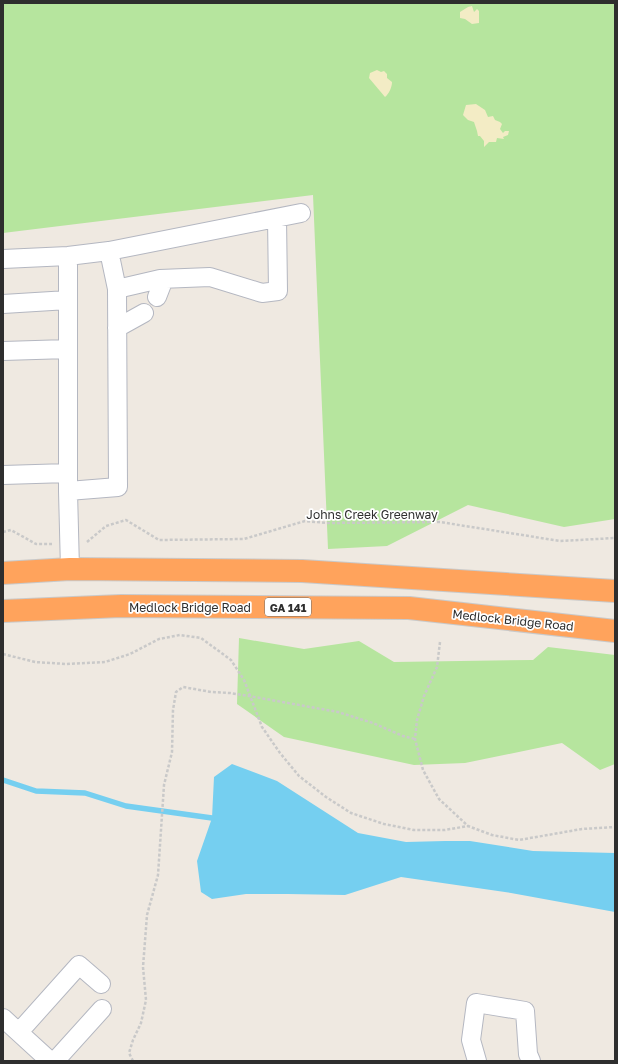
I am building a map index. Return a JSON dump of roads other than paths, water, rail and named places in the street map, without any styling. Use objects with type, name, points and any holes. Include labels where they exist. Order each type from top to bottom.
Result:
[{"type":"highway","points":[[3,573],[70,569],[302,571],[615,591]]},
{"type":"highway","name":"Medlock Bridge Road","points":[[3,611],[121,606],[409,608],[615,631]]},
{"type":"lane","points":[[3,259],[68,256],[109,251],[301,213]]},
{"type":"lane","points":[[117,289],[164,279],[210,277],[262,293],[278,291],[277,218]]},
{"type":"lane","points":[[68,491],[118,487],[117,289],[109,251]]},
{"type":"lane","points":[[68,256],[68,491],[70,569]]},
{"type":"lane","points":[[157,297],[164,279]]},
{"type":"lane","points":[[3,304],[68,300]]},
{"type":"lane","points":[[117,328],[144,313]]},
{"type":"lane","points":[[3,351],[68,349]]},
{"type":"lane","points":[[3,475],[68,473]]},
{"type":"lane","points":[[19,1032],[79,965],[101,984]]},
{"type":"lane","points":[[476,1061],[471,1040],[476,1003],[525,1011],[528,1054],[531,1061]]},
{"type":"lane","points":[[55,1061],[102,1009]]},
{"type":"lane","points":[[3,1018],[50,1061]]},
{"type":"water","points":[[232,764],[277,781],[358,833],[406,842],[470,841],[533,851],[615,853],[615,912],[511,893],[401,877],[345,895],[246,894],[212,899],[201,892],[197,861],[212,818],[214,777]]},
{"type":"waterway","points":[[3,780],[36,791],[85,793],[126,806],[212,818]]}]
